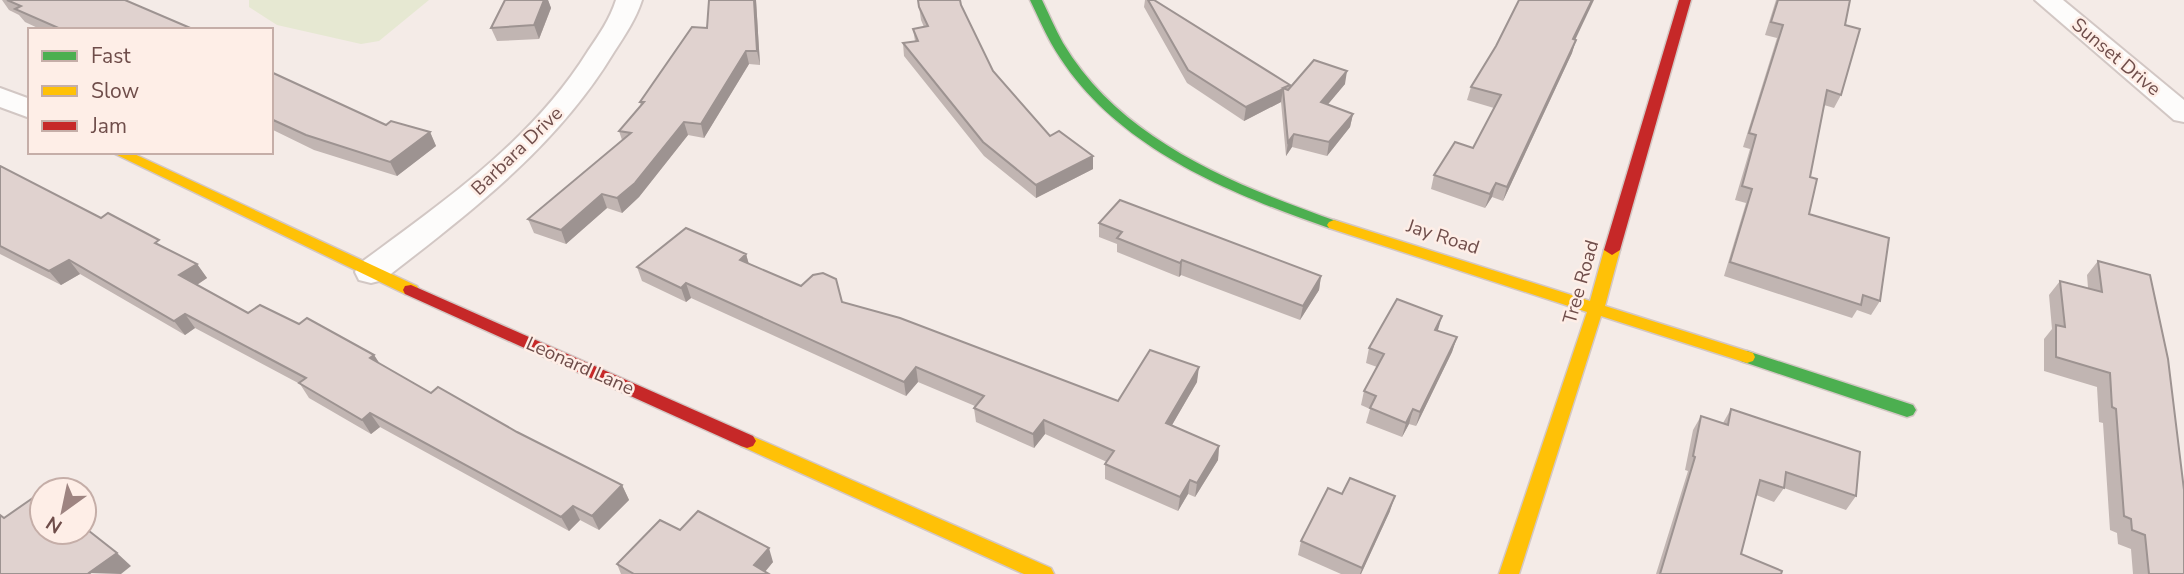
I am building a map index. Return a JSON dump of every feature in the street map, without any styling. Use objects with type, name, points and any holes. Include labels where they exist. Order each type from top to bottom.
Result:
[{"type":"street","name":"Barbara Drive","points":[[371,272],[455,209],[534,137],[594,68],[629,0]]},
{"type":"street","name":"Jay Road","points":[[1036,0],[1047,29],[1092,89],[1125,122],[1174,156],[1234,186],[1291,208],[1907,410]]},
{"type":"street","name":"Tree Road","points":[[1509,574],[1596,308],[1648,120],[1685,0]]},
{"type":"street","name":"Sunset Drive","points":[[2048,0],[2184,114]]},
{"type":"street","points":[[0,96],[28,109]]},
{"type":"street","name":"Leonard Lane","points":[[122,154],[371,272],[1044,574]]},
{"type":"green space","points":[[249,0],[429,0],[379,41],[361,44],[277,25],[249,7]]},
{"type":"building","points":[[7,0],[125,0],[190,28],[58,28],[15,9],[21,6]]},
{"type":"building","points":[[505,0],[544,0],[534,25],[491,28]]},
{"type":"building","points":[[709,0],[754,0],[757,51],[746,51],[701,124],[684,122],[635,183],[617,198],[602,194],[561,230],[528,219],[631,133],[619,131],[644,102],[640,102],[692,27],[707,28]]},
{"type":"building","points":[[918,0],[960,0],[993,71],[1050,136],[1059,131],[1093,156],[1036,185],[983,142],[903,43],[918,41],[913,29],[928,26]]},
{"type":"building","points":[[1148,0],[1154,0],[1290,85],[1283,88],[1288,90],[1314,60],[1347,71],[1321,102],[1353,114],[1329,142],[1294,134],[1288,142],[1283,89],[1246,107],[1188,70]]},
{"type":"building","points":[[1519,0],[1592,0],[1507,187],[1496,183],[1490,194],[1434,175],[1455,142],[1473,148],[1501,95],[1471,87]]},
{"type":"building","points":[[1778,0],[1850,0],[1845,25],[1860,29],[1841,95],[1827,90],[1810,177],[1817,179],[1809,214],[1889,238],[1880,301],[1863,295],[1861,305],[1730,262],[1752,189],[1742,186],[1756,135],[1749,133],[1783,25],[1771,22]]},
{"type":"building","points":[[273,73],[386,125],[391,121],[430,132],[390,162],[306,135],[273,120]]},
{"type":"building","points":[[0,166],[101,218],[108,213],[159,240],[155,243],[197,264],[179,275],[248,313],[260,305],[299,324],[307,318],[374,355],[370,358],[431,393],[438,387],[517,432],[622,485],[592,516],[573,506],[561,517],[370,413],[362,420],[299,383],[306,378],[185,314],[174,321],[69,260],[49,271],[0,246]]},
{"type":"building","points":[[1120,200],[1321,276],[1303,306],[1182,260],[1180,263],[1117,238],[1122,232],[1099,223]]},
{"type":"building","points":[[686,228],[746,254],[740,260],[801,286],[813,275],[823,273],[836,279],[842,302],[900,318],[1118,401],[1150,350],[1199,367],[1166,423],[1219,446],[1197,483],[1190,480],[1180,497],[1105,464],[1114,451],[1044,420],[1033,434],[974,408],[984,396],[916,367],[904,382],[686,283],[681,288],[637,267]]},
{"type":"building","points":[[2098,261],[2150,275],[2168,359],[2184,490],[2184,574],[2149,574],[2145,535],[2132,530],[2131,519],[2124,516],[2116,409],[2112,407],[2110,373],[2056,357],[2056,325],[2065,327],[2060,281],[2102,292]]},
{"type":"building","points":[[1397,299],[1442,316],[1435,330],[1457,337],[1420,412],[1413,409],[1406,423],[1370,408],[1376,396],[1364,391],[1384,354],[1369,348]]},
{"type":"building","points":[[1731,409],[1860,452],[1856,496],[1786,472],[1784,488],[1760,480],[1741,554],[1782,571],[1781,574],[1660,574],[1695,457],[1693,456],[1701,416],[1728,425]]},
{"type":"building","points":[[1350,478],[1395,496],[1362,568],[1301,541],[1328,488],[1342,494]]},
{"type":"building","points":[[28,501],[28,546],[98,546],[98,538],[117,553],[90,574],[0,574],[0,515],[4,518]]},
{"type":"building","points":[[698,511],[769,548],[754,565],[769,574],[634,574],[617,564],[660,520],[680,530]]},
{"type":"traffic: fast","points":[[1036,0],[1058,44],[1086,83],[1120,116],[1158,145],[1200,170],[1244,191],[1334,225]]},
{"type":"traffic: fast","points":[[1747,357],[1907,410]]},
{"type":"traffic: slow","points":[[122,154],[411,290]]},
{"type":"traffic: slow","points":[[1334,225],[1747,357]]},
{"type":"traffic: slow","points":[[1509,574],[1596,308],[1612,250]]},
{"type":"traffic: slow","points":[[747,441],[1044,574]]},
{"type":"traffic: jam","points":[[1612,250],[1685,0]]},
{"type":"traffic: jam","points":[[411,290],[747,441]]}]
